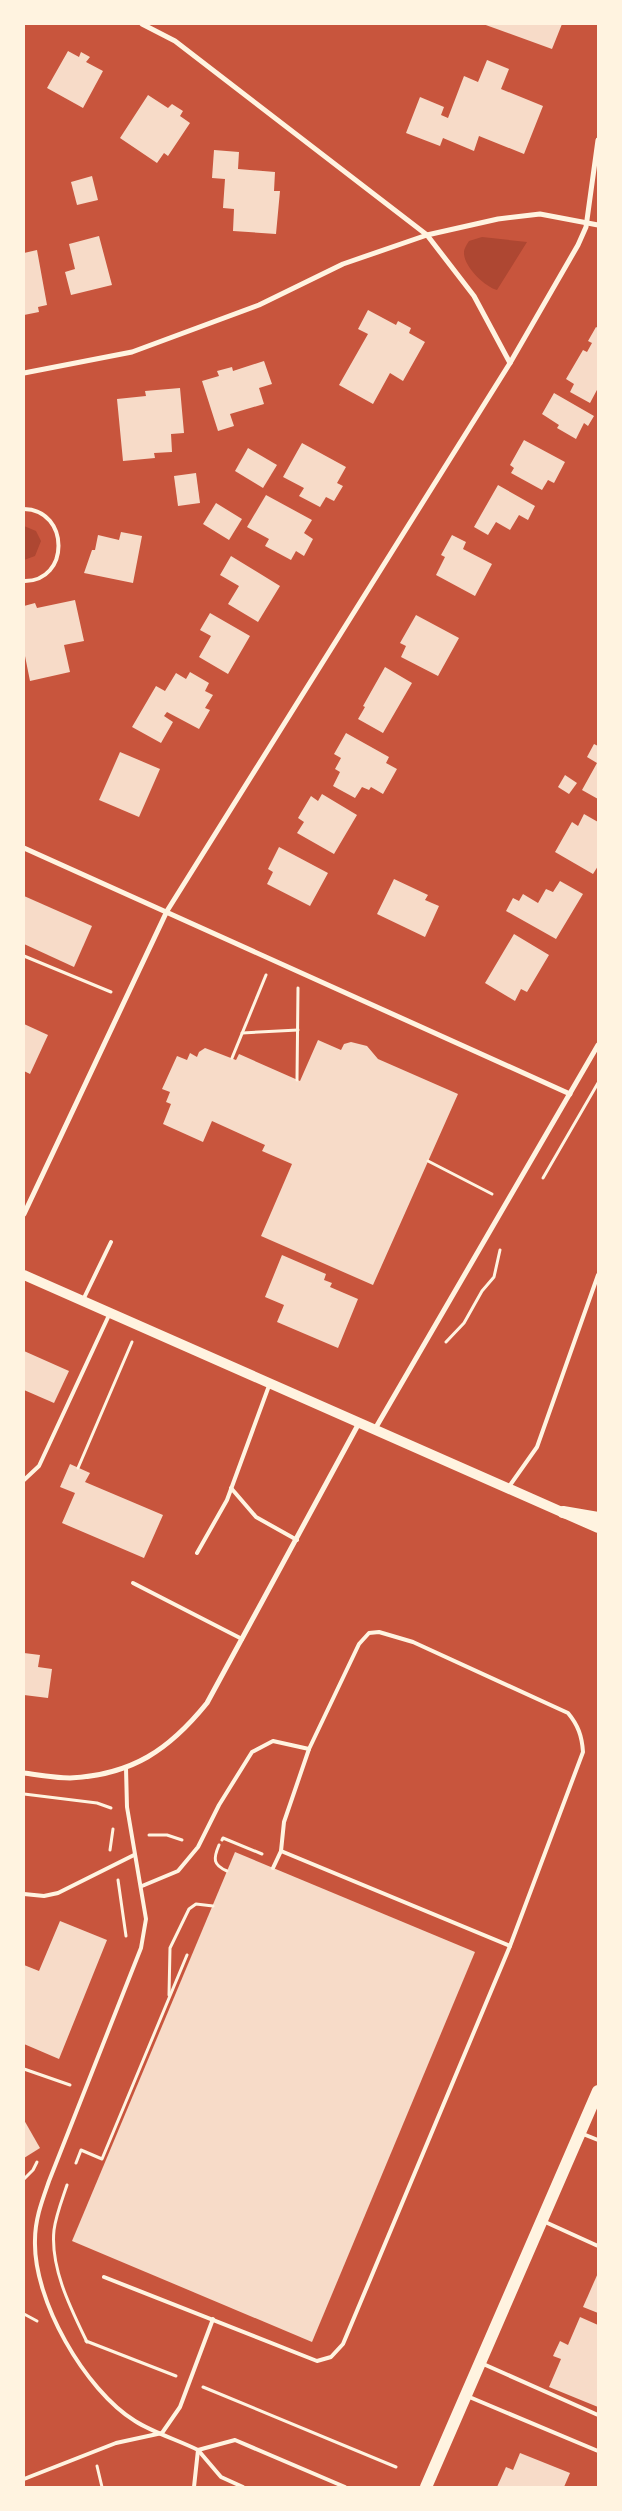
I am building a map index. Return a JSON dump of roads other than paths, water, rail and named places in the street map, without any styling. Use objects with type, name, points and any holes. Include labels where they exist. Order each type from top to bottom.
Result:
[{"type":"main road","points":[[24,1275],[598,1528]]},
{"type":"main road","points":[[563,1512],[598,1518]]},
{"type":"main road","points":[[426,2487],[598,2092]]},
{"type":"street","points":[[142,24],[176,41],[427,235],[474,296],[510,363]]},
{"type":"street","points":[[24,1214],[167,911],[510,363],[578,245],[586,224],[598,140]]},
{"type":"street","points":[[24,373],[132,352],[260,306],[343,264],[427,235],[498,219],[540,214],[598,225]]},
{"type":"street","points":[[24,848],[570,1094]]},
{"type":"street","points":[[375,1429],[598,1045]]},
{"type":"street","points":[[24,1773],[68,1778],[99,1775],[126,1768],[159,1751],[185,1730],[207,1703],[360,1423]]},
{"type":"lane","points":[[24,509],[31,509],[43,514],[52,523],[58,534],[60,546],[57,559],[51,570],[41,578],[24,581]]},
{"type":"lane","points":[[82,1301],[111,1242]]},
{"type":"lane","points":[[508,1488],[537,1447],[598,1275]]},
{"type":"lane","points":[[24,1480],[39,1466],[110,1313]]},
{"type":"lane","points":[[197,1553],[231,1488],[270,1383]]},
{"type":"lane","points":[[231,1488],[256,1517],[297,1540]]},
{"type":"lane","points":[[133,1583],[242,1640]]},
{"type":"lane","points":[[104,2276],[317,2361],[331,2357],[343,2344],[510,1946],[583,1752],[577,1726],[568,1713],[413,1642],[379,1632],[370,1633],[359,1644],[310,1749],[284,1822],[281,1851],[273,1868]]},
{"type":"lane","points":[[142,1886],[178,1871],[198,1847],[219,1805],[252,1752],[273,1741],[310,1749]]},
{"type":"lane","points":[[126,1768],[127,1807],[134,1855],[142,1886],[146,1919],[142,1948],[37,2217],[35,2241],[38,2271],[59,2331],[98,2389],[135,2421],[198,2450],[220,2477],[243,2487]]},
{"type":"lane","points":[[281,1851],[510,1946]]},
{"type":"lane","points":[[24,1894],[44,1896],[58,1893],[134,1855]]},
{"type":"lane","points":[[581,2133],[598,2140]]},
{"type":"lane","points":[[542,2221],[598,2246]]},
{"type":"lane","points":[[24,2479],[116,2443],[162,2433],[180,2407],[213,2319]]},
{"type":"lane","points":[[480,2363],[598,2415]]},
{"type":"lane","points":[[466,2396],[598,2451]]},
{"type":"lane","points":[[198,2450],[235,2440],[345,2487]]},
{"type":"lane","points":[[194,2487],[198,2450]]}]
